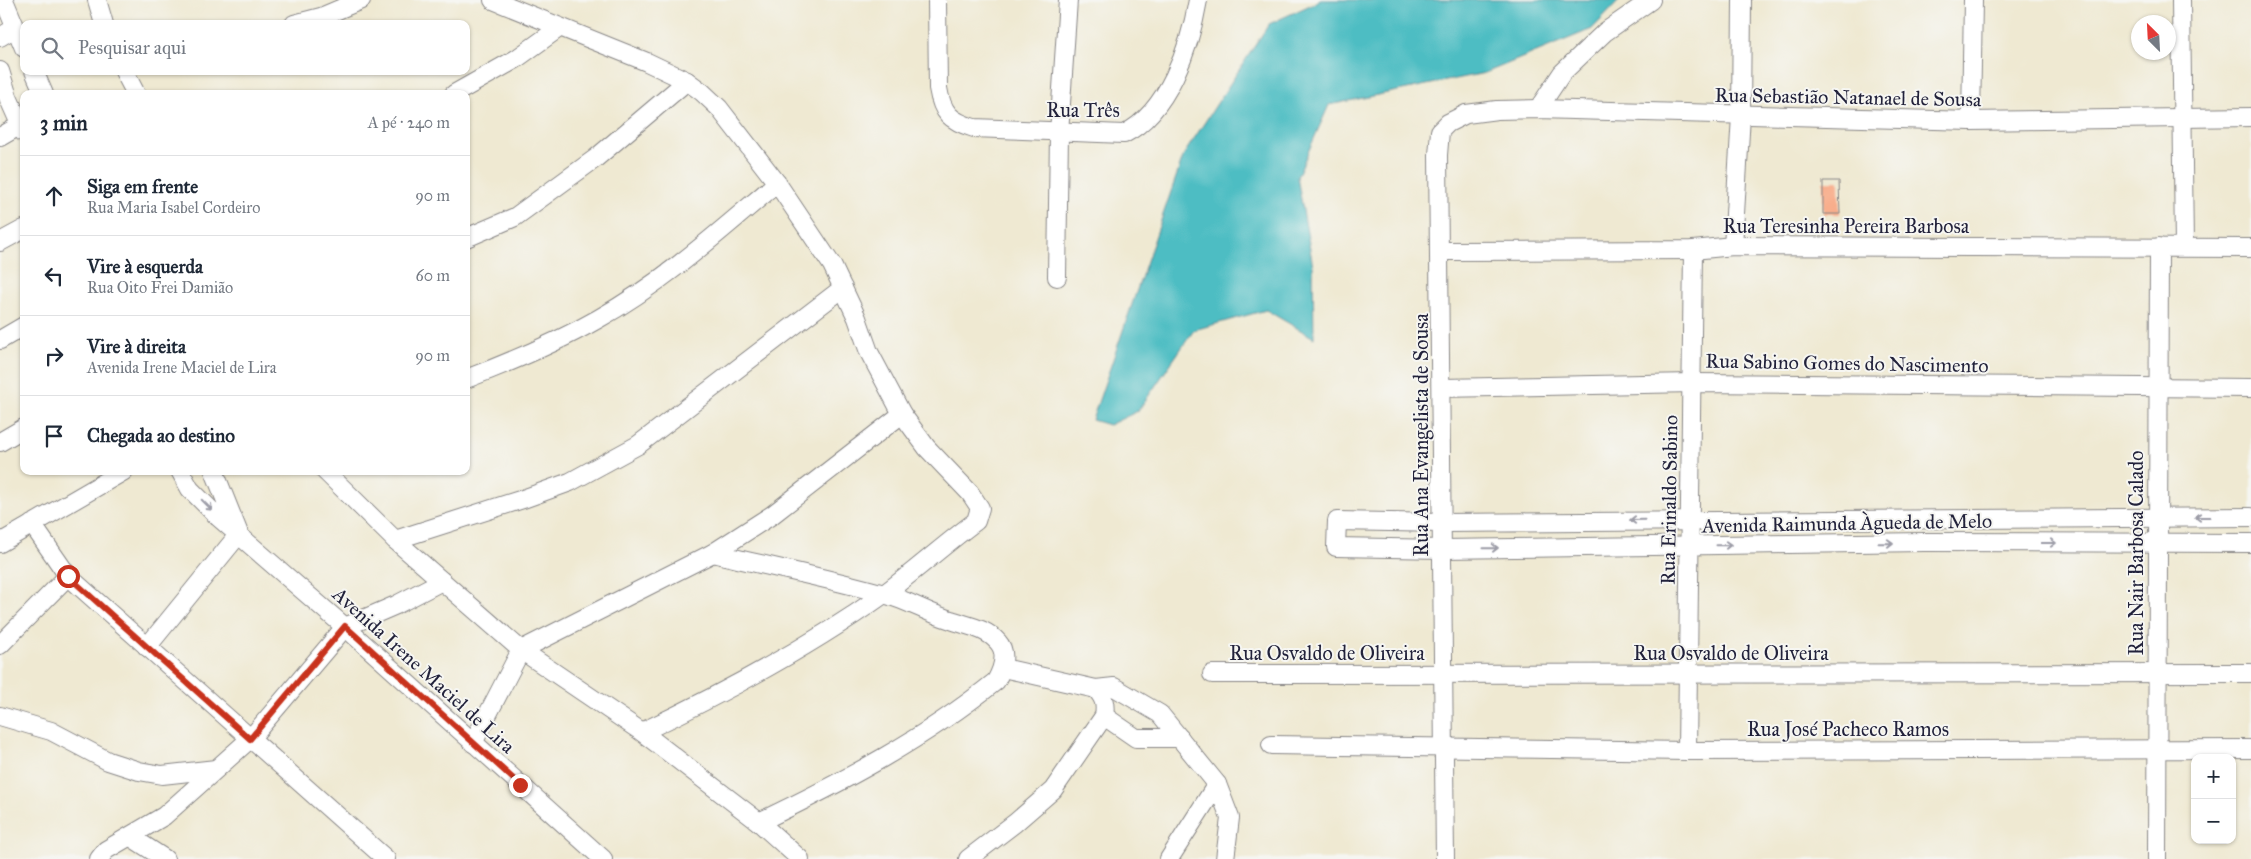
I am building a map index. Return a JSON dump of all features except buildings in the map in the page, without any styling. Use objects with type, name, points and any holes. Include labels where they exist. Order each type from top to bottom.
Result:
[{"type":"street","points":[[4,0],[7,32],[20,44]]},
{"type":"street","points":[[97,0],[103,20]]},
{"type":"street","points":[[309,20],[362,0]]},
{"type":"street","points":[[493,0],[647,62],[687,81],[719,108],[777,183],[832,265],[869,352],[902,414],[926,448],[977,501],[980,508],[976,521],[884,594],[823,634],[721,694],[642,732]]},
{"type":"street","name":"Rua Três","points":[[937,0],[938,88],[940,102],[947,114],[957,123],[974,128],[1059,133],[1124,134],[1145,120],[1164,98],[1195,21],[1198,0]]},
{"type":"street","points":[[1057,277],[1059,133],[1068,0]]},
{"type":"street","points":[[1538,109],[1562,73],[1606,32],[1652,0]]},
{"type":"street","points":[[1733,246],[1741,116],[1742,0]]},
{"type":"street","points":[[1971,121],[1973,0]]},
{"type":"street","points":[[2181,0],[2184,118],[2184,247]]},
{"type":"street","points":[[461,90],[516,59],[559,28]]},
{"type":"street","points":[[0,72],[20,120]]},
{"type":"street","points":[[36,75],[42,90]]},
{"type":"street","points":[[126,75],[134,90]]},
{"type":"street","points":[[470,236],[514,217],[596,158],[687,81]]},
{"type":"street","name":"Rua Sebastião Natanael de Sousa","points":[[1448,123],[1466,114],[1538,109],[1971,121],[2251,117]]},
{"type":"street","name":"Rua Ana Evangelista de Sousa","points":[[1445,859],[1442,388],[1438,155],[1440,131],[1448,123]]},
{"type":"street","points":[[0,137],[20,128]]},
{"type":"street","points":[[470,378],[523,357],[598,319],[668,274],[777,183]]},
{"type":"street","points":[[0,242],[20,230]]},
{"type":"street","name":"Rua Teresinha Pereira Barbosa","points":[[1440,251],[1693,250],[1733,246],[2251,248]]},
{"type":"street","name":"Rua Nair Barbosa Calado","points":[[2156,859],[2159,247]]},
{"type":"street","name":"Rua Erinaldo Sabino","points":[[1687,751],[1689,520],[1693,383],[1693,250]]},
{"type":"street","points":[[395,540],[524,499],[570,482],[638,445],[843,288]]},
{"type":"street","points":[[0,340],[20,328]]},
{"type":"street","name":"Rua Sabino Gomes do Nascimento","points":[[1442,388],[1693,383],[2251,388]]},
{"type":"street","points":[[473,743],[521,650],[713,553],[772,515],[902,414]]},
{"type":"street","points":[[0,442],[20,430]]},
{"type":"street","points":[[0,543],[117,475]]},
{"type":"street","name":"Avenida Irene Maciel de Lira","points":[[182,475],[190,489],[239,534],[345,626],[603,859]]},
{"type":"street","points":[[147,647],[239,534],[216,475]]},
{"type":"street","points":[[328,475],[395,540],[521,650],[642,732],[760,822],[800,859]]},
{"type":"street","name":"Avenida Raimunda Àgueda de Melo","points":[[2251,517],[1443,523],[1336,521],[1336,547],[1443,549],[1924,542],[2251,543]]},
{"type":"street","points":[[1923,518],[1924,542]]},
{"type":"street","points":[[32,524],[68,576],[386,859]]},
{"type":"street","points":[[713,553],[884,594],[923,607],[949,620],[984,630],[1000,644],[1003,656],[1003,668],[996,681],[917,739],[822,792],[760,822]]},
{"type":"street","points":[[0,644],[68,576]]},
{"type":"street","points":[[99,859],[106,850],[164,816],[250,739],[345,626],[396,605],[442,581]]},
{"type":"street","points":[[1003,668],[1096,689],[1114,687],[1160,714],[1217,784],[1230,818],[1224,859]]},
{"type":"street","name":"Rua Osvaldo de Oliveira","points":[[1212,674],[1688,675],[2251,672]]},
{"type":"street","points":[[968,859],[1016,823],[1053,790],[1104,716],[1106,705],[1102,695],[1096,689]]},
{"type":"street","points":[[0,716],[51,731],[108,761],[139,771],[162,775],[216,769]]},
{"type":"street","points":[[1104,716],[1136,738],[1180,738]]},
{"type":"street","name":"Rua José Pacheco Ramos","points":[[1271,744],[1445,749],[1687,751],[2251,749]]},
{"type":"street","points":[[1169,859],[1217,784]]},
{"type":"street","points":[[131,836],[165,859]]},
{"type":"water","points":[[1321,0],[1620,0],[1592,29],[1485,73],[1329,105],[1297,177],[1313,266],[1314,338],[1266,310],[1194,330],[1138,411],[1109,425],[1092,420],[1184,154],[1269,24]]},
{"type":"route","points":[[68,576],[250,739],[345,626],[520,785]]}]
